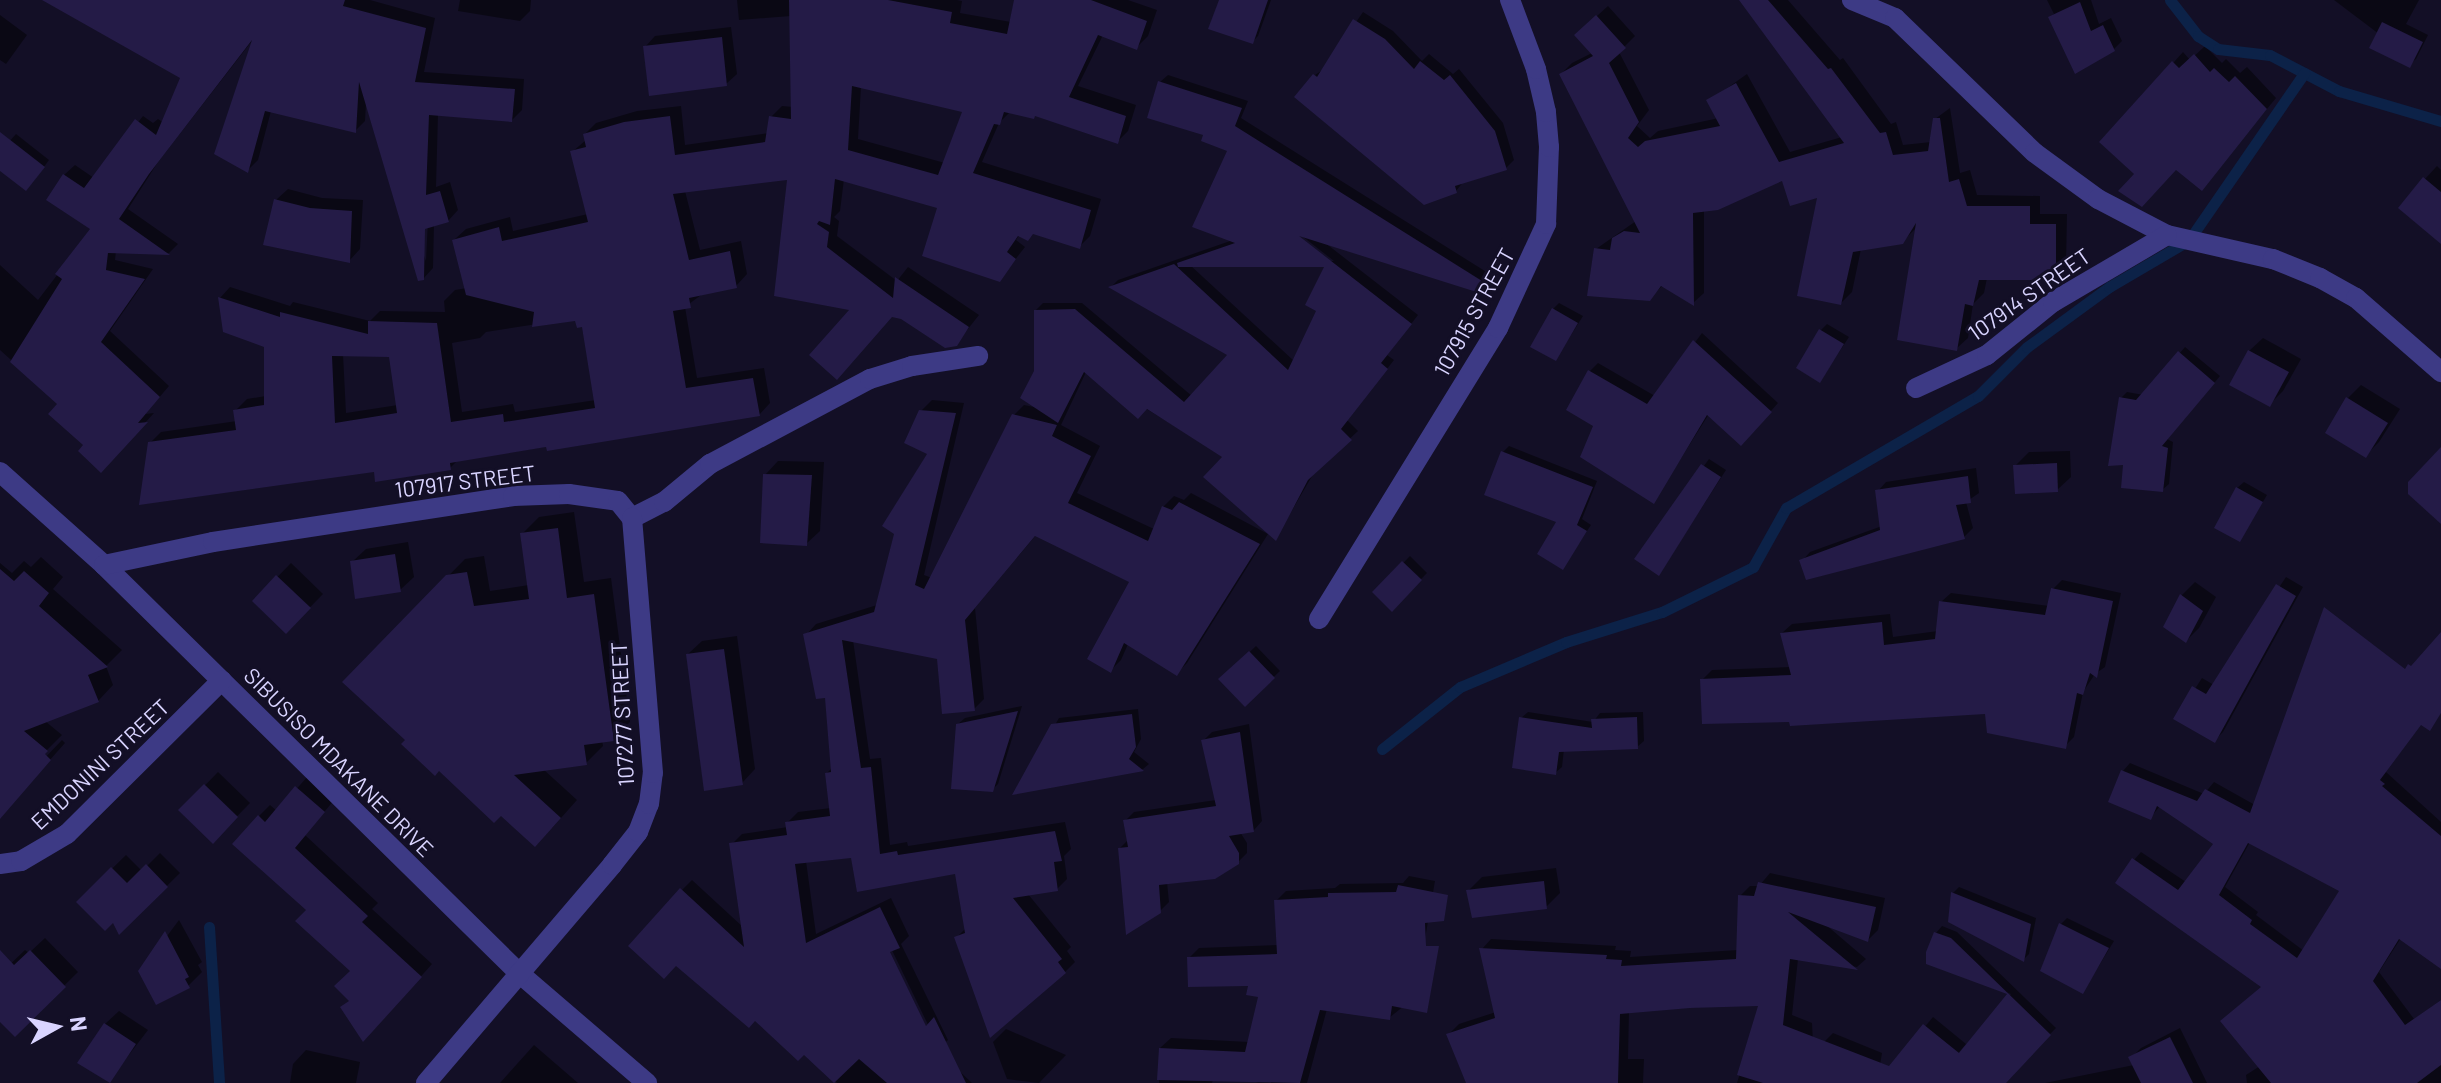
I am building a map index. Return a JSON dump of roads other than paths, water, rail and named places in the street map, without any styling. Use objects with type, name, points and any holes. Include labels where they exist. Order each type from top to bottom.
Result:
[{"type":"street","name":"107915 STREET","points":[[1319,619],[1498,328],[1546,224],[1549,147],[1546,112],[1536,69],[1510,0]]},
{"type":"street","points":[[1852,0],[1895,18],[2035,153],[2098,199],[2167,235],[2273,259],[2320,278],[2356,298],[2441,372]]},
{"type":"street","name":"107914 STREET","points":[[1916,388],[1987,355],[2053,302],[2167,235]]},
{"type":"street","points":[[632,518],[664,502],[710,464],[870,379],[912,366],[978,356]]},
{"type":"street","name":"SIBUSISO MDAKANE DRIVE","points":[[0,472],[104,565],[647,1083]]},
{"type":"street","name":"107917 STREET","points":[[104,565],[228,539],[513,496],[569,494],[618,501],[632,518]]},
{"type":"street","name":"107277 STREET","points":[[426,1083],[638,832],[649,804],[653,773],[632,518]]},
{"type":"street","name":"EMDONINI STREET","points":[[0,864],[21,861],[67,834],[222,680]]},
{"type":"waterway","points":[[2170,0],[2198,36],[2218,49],[2270,55],[2339,91],[2441,121]]},
{"type":"waterway","points":[[1382,749],[1460,687],[1566,642],[1662,612],[1753,567],[1786,508],[1978,396],[2027,347],[2109,287],[2189,240],[2304,73]]},
{"type":"waterway","points":[[209,927],[219,1083]]}]
